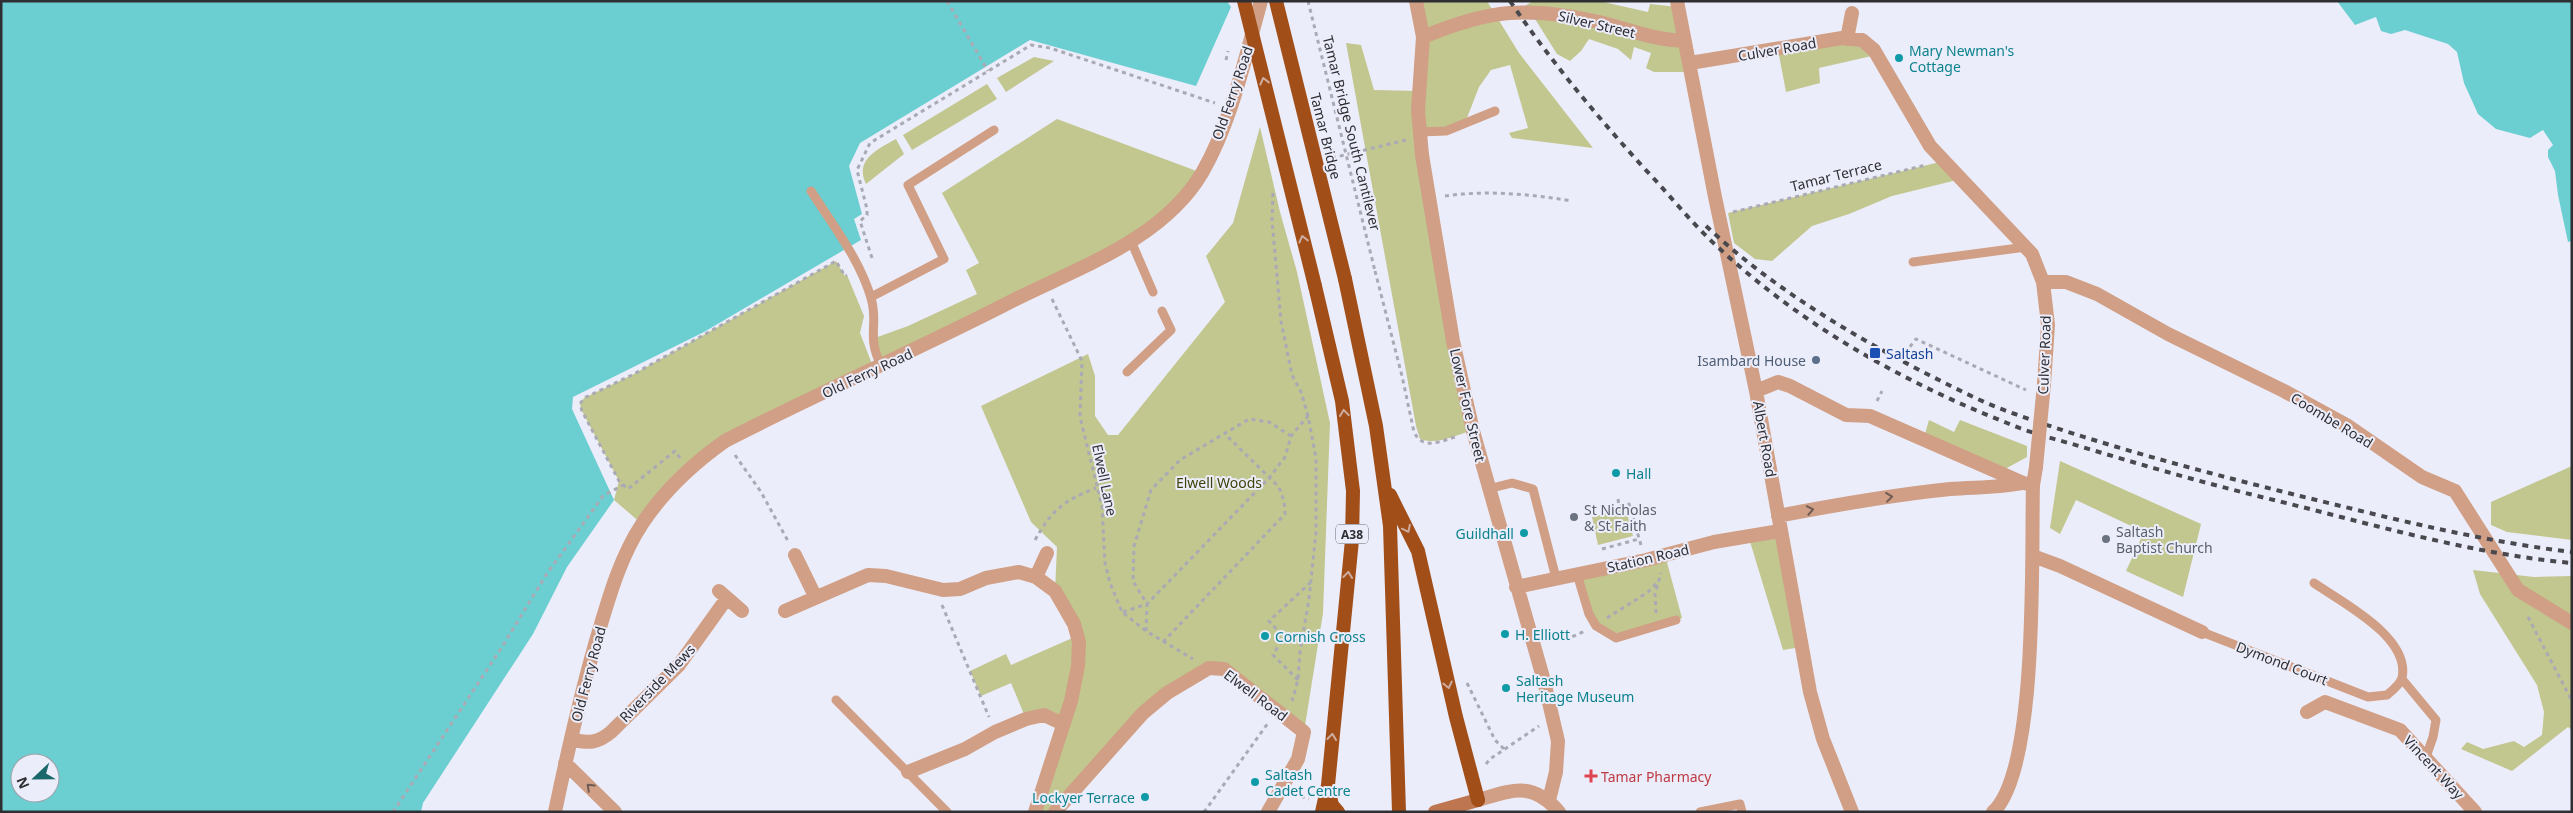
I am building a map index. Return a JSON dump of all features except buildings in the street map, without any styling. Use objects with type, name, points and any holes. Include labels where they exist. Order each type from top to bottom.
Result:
[{"type":"highway","name":"A38","points":[[1244,1],[1342,400],[1353,491],[1352,540],[1328,785],[1323,808]]},
{"type":"highway","name":"Tamar Bridge","points":[[1276,1],[1363,358],[1385,485]]},
{"type":"highway","points":[[1385,485],[1418,551],[1456,717],[1474,779],[1478,800]]},
{"type":"highway","points":[[1385,485],[1391,563],[1399,812]]},
{"type":"highway","name":"A38","points":[[1328,785],[1332,806],[1338,812]]},
{"type":"main road","points":[[1435,812],[1478,800]]},
{"type":"street","name":"Old Ferry Road","points":[[556,812],[565,763],[583,687],[622,561],[642,524],[667,494],[704,456],[725,441],[1131,242],[1172,212],[1202,173],[1230,108],[1261,1]]},
{"type":"street","name":"Lower Fore Street","points":[[1416,1],[1423,37],[1418,102],[1420,135],[1453,341],[1488,489],[1558,741],[1556,772],[1549,800]]},
{"type":"street","name":"Albert Road","points":[[1677,1],[1715,197],[1756,390],[1810,692],[1823,739],[1852,812]]},
{"type":"street","name":"Silver Street","points":[[1423,37],[1455,23],[1491,14],[1530,10],[1600,22],[1667,40],[1685,41]]},
{"type":"street","points":[[1847,38],[1852,13]]},
{"type":"street","name":"Culver Road","points":[[1690,63],[1847,38],[1862,40],[1874,50],[1910,116],[1930,146],[2032,254],[2043,282],[2048,325],[2044,391],[2036,466],[2028,484],[2033,556],[2026,709],[2018,753],[1999,810]]},
{"type":"street","name":"Coombe Road","points":[[2043,282],[2066,282],[2097,294],[2168,334],[2292,395],[2348,426],[2422,477],[2455,491],[2518,590],[2572,623]]},
{"type":"street","points":[[1756,390],[1778,382],[1790,386],[1846,415],[1870,416],[2028,484]]},
{"type":"street","points":[[1778,516],[1861,500],[1952,489],[2028,484]]},
{"type":"street","name":"Station Road","points":[[1516,587],[1646,560],[1714,542],[1780,531]]},
{"type":"street","points":[[1036,577],[1046,553]]},
{"type":"street","points":[[795,555],[814,596]]},
{"type":"street","name":"Dymond Court","points":[[2033,556],[2060,566],[2202,632]]},
{"type":"street","points":[[785,611],[814,596],[868,574],[886,576],[935,588],[960,589],[986,578],[1018,572],[1036,577],[1055,591],[1066,607],[1079,642],[1078,666],[1072,701],[1035,812]]},
{"type":"street","name":"Riverside Mews","points":[[572,739],[586,743],[600,741],[611,732],[678,665],[723,594],[742,611]]},
{"type":"street","name":"Elwell Road","points":[[1055,812],[1144,713],[1166,693],[1209,668],[1224,669],[1304,732],[1298,759],[1268,812]]},
{"type":"street","name":"Vincent Way","points":[[2307,712],[2325,702],[2400,730],[2475,812]]},
{"type":"street","points":[[908,772],[965,749],[995,732],[1026,719],[1044,715],[1063,724]]},
{"type":"street","points":[[565,763],[615,812]]},
{"type":"street","points":[[1478,800],[1510,791],[1530,790],[1549,800],[1559,812]]},
{"type":"lane","points":[[1420,135],[1446,131],[1495,111]]},
{"type":"lane","points":[[871,297],[944,259],[908,185],[994,130]]},
{"type":"lane","points":[[812,191],[859,268],[871,297],[874,310],[872,339],[875,353],[881,365]]},
{"type":"lane","points":[[1131,242],[1153,292]]},
{"type":"lane","points":[[1913,262],[2026,247]]},
{"type":"lane","points":[[1127,372],[1171,330],[1162,311]]},
{"type":"lane","points":[[1488,489],[1512,483],[1533,489],[1556,578]]},
{"type":"lane","points":[[1577,574],[1589,614],[1596,626],[1616,638],[1676,620]]},
{"type":"lane","points":[[2314,583],[2372,622],[2395,645],[2402,665],[2402,680],[2436,720],[2434,738],[2426,757]]},
{"type":"lane","name":"Dymond Court","points":[[2202,632],[2368,697],[2387,695],[2402,680]]},
{"type":"lane","points":[[836,700],[948,812]]},
{"type":"lane","points":[[1700,812],[1740,804],[1742,812]]},
{"type":"path","points":[[947,1],[988,71]]},
{"type":"path","name":"Tamar Bridge South Cantilever","points":[[1308,1],[1402,376],[1414,432],[1418,440],[1423,444],[1429,444],[1473,431]]},
{"type":"path","points":[[1323,160],[1420,135]]},
{"type":"path","name":"Tamar Terrace","points":[[1733,212],[1944,161]]},
{"type":"path","points":[[1204,812],[1282,715],[1298,680],[1300,651],[1316,532],[1316,458],[1308,416],[1301,392],[1292,375],[1281,321],[1272,220],[1274,187]]},
{"type":"path","points":[[1430,199],[1469,192],[1537,195],[1572,201]]},
{"type":"path","name":"Elwell Lane","points":[[1045,285],[1082,361],[1080,417],[1096,488],[1102,506],[1105,563],[1110,583],[1122,612],[1163,642],[1209,668]]},
{"type":"path","points":[[1905,353],[1916,339],[2044,391]]},
{"type":"path","points":[[1122,612],[1147,604],[1270,477],[1285,457],[1291,436],[1308,416]]},
{"type":"path","points":[[1146,631],[1147,604],[1134,581],[1134,546],[1151,490],[1180,460],[1249,419],[1269,422],[1291,436]]},
{"type":"path","points":[[1163,642],[1285,514],[1282,494],[1270,477],[1225,434]]},
{"type":"path","points":[[725,441],[761,492],[782,528]]},
{"type":"path","points":[[393,812],[502,647],[546,575],[603,496],[623,485]]},
{"type":"path","points":[[1032,547],[1055,509],[1078,495],[1096,488]]},
{"type":"path","points":[[1618,499],[1619,506],[1629,504],[1646,560]]},
{"type":"path","points":[[1602,549],[1639,539]]},
{"type":"path","points":[[1657,626],[1655,594],[1665,555]]},
{"type":"path","points":[[1565,640],[1596,626],[1648,592],[1659,581]]},
{"type":"path","points":[[1298,680],[1273,654],[1280,643],[1278,631],[1269,621],[1310,582]]},
{"type":"path","points":[[935,588],[995,732]]},
{"type":"path","points":[[2518,590],[2527,614],[2572,701]]},
{"type":"path","points":[[1464,680],[1470,687],[1495,740],[1504,749]]},
{"type":"path","points":[[1474,779],[1490,759],[1553,718]]},
{"type":"path","points":[[1298,759],[1303,797],[1323,808]]},
{"type":"green space","points":[[1416,1],[1487,1],[1519,53],[1593,148],[1512,138],[1509,133],[1528,128],[1510,65],[1491,70],[1479,87],[1465,123],[1420,133],[1470,431],[1433,441],[1420,439],[1416,426],[1346,43],[1361,45],[1374,90],[1419,91]]},
{"type":"green space","points":[[1533,1],[1599,1],[1648,12],[1650,4],[1678,7],[1691,72],[1654,72],[1646,68],[1651,53],[1634,47],[1631,60],[1618,49],[1589,39],[1581,51],[1570,61],[1557,54],[1530,11],[1515,12]]},
{"type":"green space","points":[[1842,38],[1876,55],[1819,68],[1820,83],[1786,92],[1778,50]]},
{"type":"green space","points":[[1034,57],[1054,61],[1006,92],[997,78]]},
{"type":"green space","points":[[987,84],[997,99],[912,150],[903,135]]},
{"type":"green space","points":[[1057,119],[1202,173],[1131,241],[881,365],[872,339],[908,326],[977,294],[966,270],[979,263],[942,193]]},
{"type":"green space","name":"Elwell Woods","points":[[1260,127],[1280,212],[1297,272],[1330,423],[1323,613],[1304,732],[1225,669],[1177,686],[1055,812],[1035,812],[1062,724],[1026,719],[1011,683],[981,696],[970,671],[1006,654],[1011,665],[1077,636],[1055,591],[1057,547],[1031,522],[981,406],[1088,354],[1095,376],[1095,416],[1108,435],[1118,435],[1225,302],[1206,256],[1233,223]]},
{"type":"green space","points":[[896,139],[904,154],[866,184],[863,176],[865,162],[875,151]]},
{"type":"green space","points":[[1944,161],[1961,179],[1892,196],[1849,214],[1812,226],[1772,261],[1755,259],[1734,243],[1728,213]]},
{"type":"green space","points":[[836,261],[845,276],[847,275],[864,316],[860,333],[874,369],[725,441],[642,524],[614,500],[619,481],[582,411],[580,404],[584,398],[632,375]]},
{"type":"green space","points":[[1929,420],[1954,432],[1960,420],[2027,446],[2027,457],[2005,469],[1925,434]]},
{"type":"green space","points":[[2060,461],[2201,524],[2183,597],[2126,571],[2144,532],[2076,500],[2060,534],[2050,528]]},
{"type":"green space","points":[[2572,466],[2572,540],[2507,532],[2491,525],[2491,502]]},
{"type":"green space","points":[[1626,509],[1633,536],[1598,545],[1592,517]]},
{"type":"green space","points":[[1780,531],[1801,647],[1783,650],[1748,535]]},
{"type":"green space","points":[[1665,555],[1682,618],[1616,638],[1596,626],[1577,574]]},
{"type":"green space","points":[[2473,570],[2534,577],[2572,576],[2572,730],[2568,727],[2512,771],[2461,749],[2467,742],[2483,749],[2514,741],[2524,747],[2542,735],[2544,712],[2537,685],[2480,594]]},
{"type":"water","points":[[1,1],[1227,1],[1231,7],[1196,86],[1030,40],[860,143],[849,166],[862,214],[854,219],[861,240],[704,332],[573,397],[572,409],[614,500],[567,567],[533,634],[423,803],[421,812],[1,812]]},
{"type":"water","points":[[2337,1],[2572,1],[2572,241],[2568,242],[2555,171],[2548,157],[2548,150],[2553,145],[2543,130],[2530,138],[2496,129],[2478,114],[2464,83],[2457,52],[2448,44],[2405,30],[2391,34],[2381,31],[2376,17],[2355,25]]},
{"type":"railway","points":[[1510,1],[1590,107],[1710,239],[1752,277],[1785,303],[1856,350],[1892,370],[1968,407],[2016,427],[2153,468],[2424,538],[2498,553],[2572,563]]},
{"type":"railway","points":[[1706,226],[1757,269],[1841,326],[1929,375],[2004,410],[2121,448],[2300,496],[2469,535],[2572,552]]},
{"type":"place","name":"Mary Newman's Cottage","points":[[1899,58]]},
{"type":"place","name":"Saltash","points":[[1875,353]]},
{"type":"place","name":"Isambard House","points":[[1816,360]]},
{"type":"place","name":"Hall","points":[[1616,473]]},
{"type":"place","name":"St Nicholas & St Faith","points":[[1574,517]]},
{"type":"place","name":"Guildhall","points":[[1524,533]]},
{"type":"place","name":"Saltash Baptist Church","points":[[2106,539]]},
{"type":"place","name":"H. Elliott","points":[[1505,634]]},
{"type":"place","name":"Cornish Cross","points":[[1265,636]]},
{"type":"place","name":"Saltash Heritage Museum","points":[[1506,688]]},
{"type":"place","name":"Tamar Pharmacy","points":[[1591,776]]},
{"type":"place","name":"Saltash Cadet Centre","points":[[1255,782]]},
{"type":"place","name":"Lockyer Terrace","points":[[1145,797]]}]
